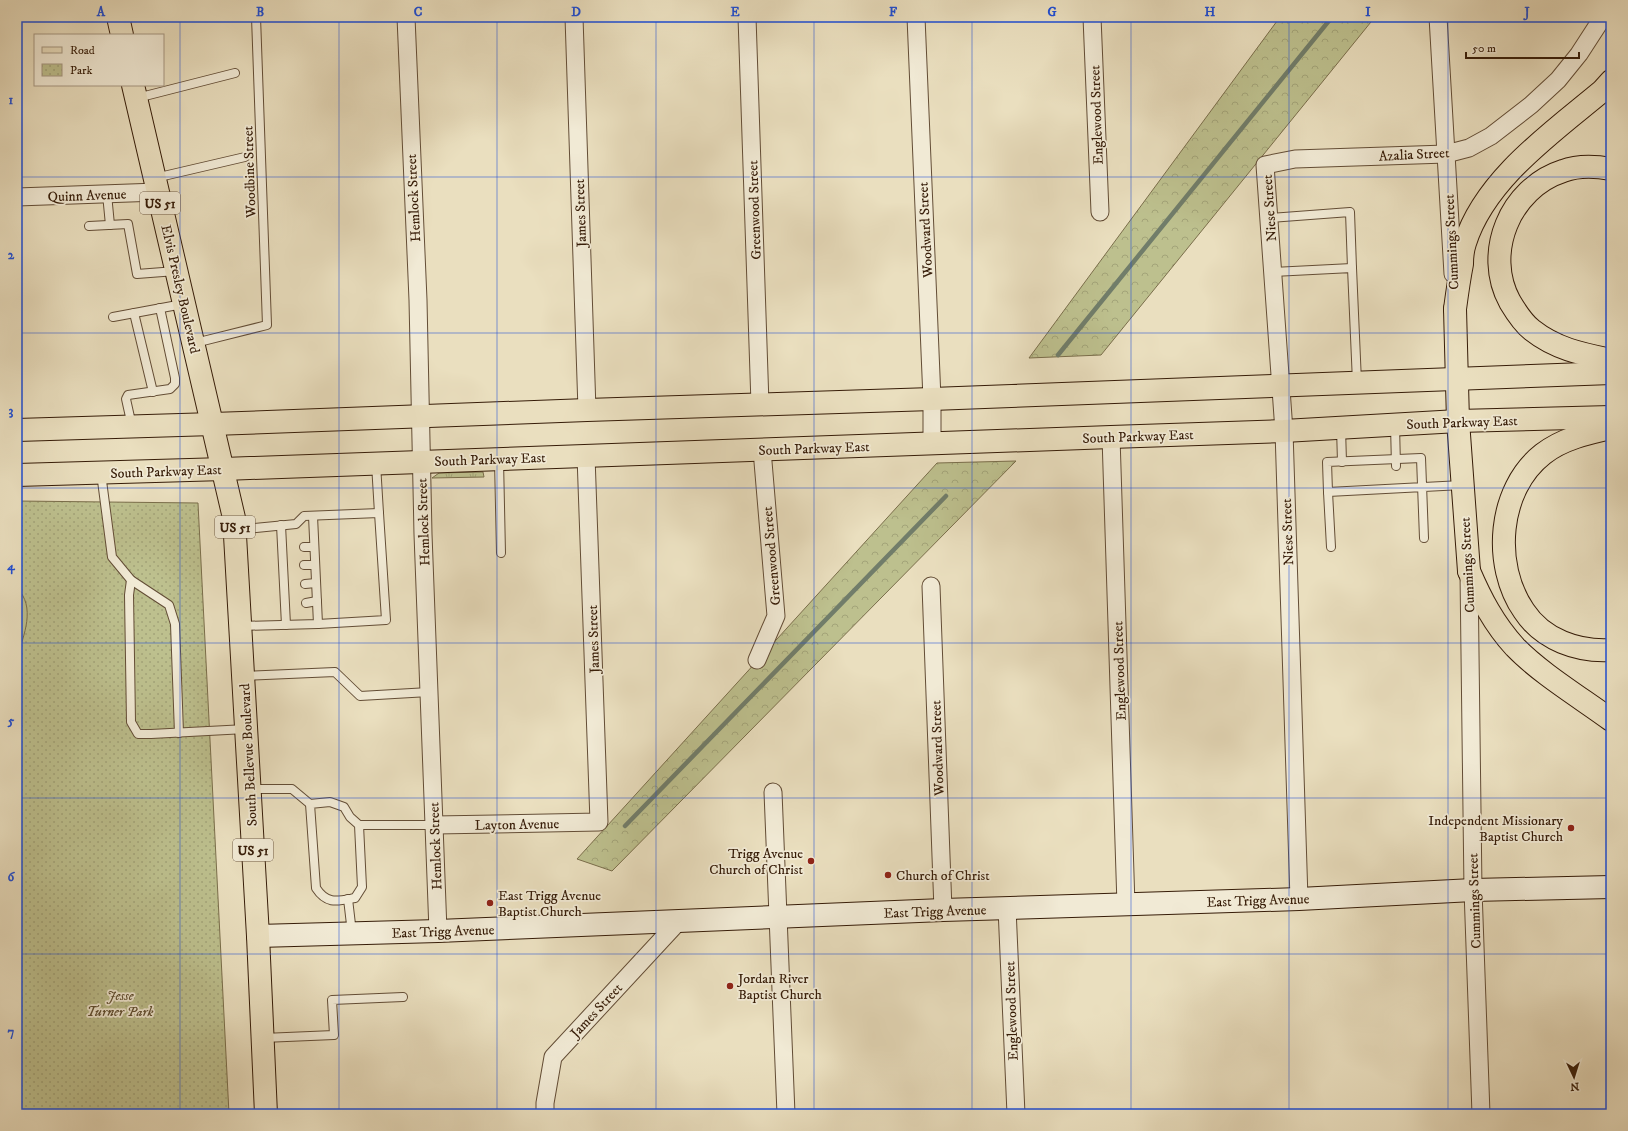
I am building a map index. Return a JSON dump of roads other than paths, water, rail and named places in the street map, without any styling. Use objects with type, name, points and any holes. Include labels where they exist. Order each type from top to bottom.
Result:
[{"type":"main road","points":[[118,17],[122,34]]},
{"type":"main road","points":[[1455,309],[1464,243],[1478,213],[1510,171],[1537,143],[1611,81]]},
{"type":"main road","name":"Elvis Presley Boulevard","points":[[135,92],[224,469]]},
{"type":"main road","points":[[1611,169],[1587,166],[1564,170],[1546,178],[1529,191],[1512,212],[1504,227],[1499,256],[1500,276],[1505,293],[1516,313],[1531,330],[1567,350],[1611,360]]},
{"type":"main road","name":"Cummings Street","points":[[1455,309],[1458,422],[1469,571]]},
{"type":"main road","points":[[17,430],[932,399],[1611,373]]},
{"type":"main road","name":"South Parkway East","points":[[17,475],[932,444],[1284,431],[1395,424],[1611,417]]},
{"type":"main road","points":[[1611,428],[1569,440],[1544,453],[1537,460],[1522,478],[1512,497],[1506,519],[1504,541],[1510,583],[1524,612],[1534,623],[1558,641],[1569,646],[1597,651],[1611,650]]},
{"type":"main road","name":"South Bellevue Boulevard","points":[[224,469],[235,530],[258,936],[266,1114]]},
{"type":"main road","points":[[1469,571],[1483,603],[1500,628],[1516,647],[1542,669],[1611,720]]},
{"type":"street","name":"Hemlock Street","points":[[406,17],[418,300],[438,931]]},
{"type":"street","name":"James Street","points":[[574,17],[587,410]]},
{"type":"street","name":"Greenwood Street","points":[[747,17],[760,404]]},
{"type":"street","name":"Woodward Street","points":[[916,17],[932,399],[932,444]]},
{"type":"street","name":"Englewood Street","points":[[1092,17],[1100,212]]},
{"type":"street","name":"Cummings Street","points":[[1438,17],[1455,309]]},
{"type":"street","name":"Azalia Street","points":[[1266,165],[1295,159],[1446,154],[1469,148],[1490,136],[1531,105],[1562,75],[1579,54],[1603,17]]},
{"type":"street","name":"Niese Street","points":[[1266,165],[1282,386],[1299,899]]},
{"type":"street","name":"Quinn Avenue","points":[[17,197],[107,194],[156,185]]},
{"type":"street","name":"Englewood Street","points":[[1111,437],[1126,905]]},
{"type":"street","name":"Greenwood Street","points":[[757,660],[776,616],[762,450]]},
{"type":"street","name":"James Street","points":[[586,456],[599,822]]},
{"type":"street","name":"Cummings Street","points":[[1469,571],[1473,890],[1482,1114]]},
{"type":"street","name":"Woodward Street","points":[[931,586],[943,910]]},
{"type":"street","points":[[773,792],[786,1114]]},
{"type":"street","name":"Layton Avenue","points":[[435,825],[599,822]]},
{"type":"street","name":"East Trigg Avenue","points":[[258,936],[438,931],[943,910],[1299,899],[1473,890],[1611,887]]},
{"type":"street","name":"Englewood Street","points":[[1007,908],[1016,1114]]},
{"type":"street","name":"James Street","points":[[545,1114],[545,1103],[553,1057],[679,921]]},
{"type":"lane","name":"Woodbine Street","points":[[194,343],[267,325],[256,17]]},
{"type":"lane","points":[[135,92],[235,73]]},
{"type":"lane","points":[[156,185],[245,157]]},
{"type":"lane","points":[[107,194],[110,225]]},
{"type":"lane","points":[[1270,218],[1350,212],[1357,383]]},
{"type":"lane","points":[[89,226],[128,224],[137,274],[177,271]]},
{"type":"lane","points":[[1273,272],[1352,268]]},
{"type":"lane","points":[[113,317],[184,304]]},
{"type":"lane","points":[[132,427],[126,399],[128,395],[170,389],[175,384],[176,378],[170,366],[161,329],[160,308]]},
{"type":"lane","points":[[134,313],[149,370],[152,392]]},
{"type":"lane","points":[[1395,424],[1396,463]]},
{"type":"lane","points":[[1341,427],[1342,462]]},
{"type":"lane","points":[[1330,547],[1327,462],[1376,464],[1396,463],[1421,458],[1424,538]]},
{"type":"lane","points":[[499,459],[501,553]]},
{"type":"lane","points":[[241,626],[386,620],[376,464]]},
{"type":"lane","points":[[101,473],[112,557],[131,580],[169,605],[174,624],[179,733]]},
{"type":"lane","points":[[1328,492],[1376,487],[1397,486],[1422,488],[1463,485]]},
{"type":"lane","points":[[235,530],[296,524],[304,516],[379,513]]},
{"type":"lane","points":[[312,516],[318,624]]},
{"type":"lane","points":[[281,525],[286,566],[286,625]]},
{"type":"lane","points":[[304,547],[314,547]]},
{"type":"lane","points":[[304,565],[315,565]]},
{"type":"lane","points":[[131,580],[129,595],[131,722],[138,734],[246,729]]},
{"type":"lane","points":[[305,584],[316,583]]},
{"type":"lane","points":[[306,602],[317,602]]},
{"type":"lane","points":[[243,676],[335,672],[360,696],[430,692]]},
{"type":"lane","points":[[250,789],[292,789],[310,804],[316,888],[321,895],[334,902],[355,898],[362,887],[359,825]]},
{"type":"lane","points":[[310,804],[330,802],[344,807],[350,817],[359,825],[435,825]]},
{"type":"lane","points":[[348,899],[352,934]]},
{"type":"lane","points":[[262,1038],[334,1035],[332,1000],[403,997]]},
{"type":"waterway","points":[[1058,355],[1332,17]]},
{"type":"waterway","points":[[625,826],[946,496]]},
{"type":"place","name":"Independent Missionary Baptist Church","points":[[1571,828]]},
{"type":"place","name":"Trigg Avenue Church of Christ","points":[[811,861]]},
{"type":"place","name":"Church of Christ","points":[[888,875]]},
{"type":"place","name":"East Trigg Avenue Baptist Church","points":[[490,903]]},
{"type":"place","name":"Jordan River Baptist Church","points":[[730,986]]},
{"type":"park label","name":"Jesse Turner Park","points":[[120,1004]]}]
